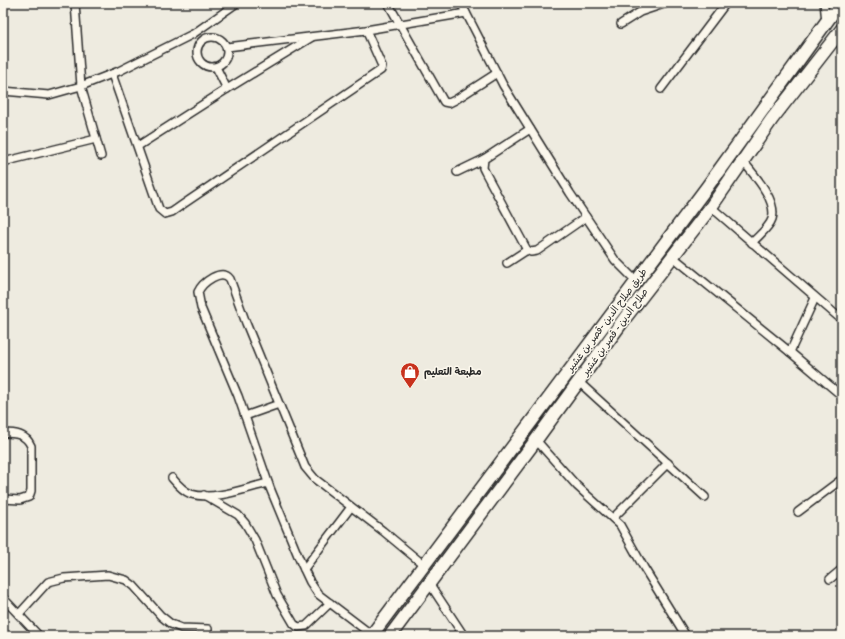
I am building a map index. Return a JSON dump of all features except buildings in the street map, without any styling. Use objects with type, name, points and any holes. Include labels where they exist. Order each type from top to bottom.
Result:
[{"type":"highway","name":"طريق صلاح الدين -قصر بن غشير","points":[[372,635],[707,187],[840,3]]},
{"type":"highway","name":"صلاح الدين - قصر بن غشير","points":[[390,636],[710,207],[772,119],[842,29]]},
{"type":"highway","points":[[803,54],[816,64]]},
{"type":"street","points":[[75,3],[81,86],[101,156]]},
{"type":"street","points":[[3,91],[49,95],[81,86],[112,74],[194,34],[237,3]]},
{"type":"street","points":[[388,3],[398,24],[444,102],[449,103],[496,73]]},
{"type":"street","points":[[461,3],[496,73],[530,129],[615,260],[636,281]]},
{"type":"street","points":[[621,24],[640,12],[667,3]]},
{"type":"street","points":[[662,89],[726,3]]},
{"type":"street","points":[[824,3],[826,21]]},
{"type":"street","points":[[227,48],[315,35],[366,30],[466,13]]},
{"type":"street","points":[[112,74],[159,209],[165,214],[172,212],[381,70],[382,66],[366,30]]},
{"type":"street","points":[[194,34],[200,42]]},
{"type":"street","points":[[138,146],[315,35]]},
{"type":"street","points":[[215,37],[223,40],[227,48],[228,54],[226,60],[216,67],[206,66],[199,60],[197,51],[200,42],[207,38],[215,37]]},
{"type":"street","points":[[216,67],[227,89]]},
{"type":"street","points":[[458,172],[484,159],[530,129]]},
{"type":"street","points":[[3,162],[96,139]]},
{"type":"street","points":[[484,159],[483,168],[527,250],[531,252],[536,251],[586,217]]},
{"type":"street","points":[[743,161],[765,190],[771,204],[772,213],[772,218],[769,223],[752,243]]},
{"type":"street","points":[[710,207],[815,298],[841,317]]},
{"type":"street","points":[[507,263],[527,250]]},
{"type":"street","points":[[672,256],[842,396]]},
{"type":"street","points":[[372,635],[318,594],[304,569],[268,483],[245,416],[198,299],[198,292],[202,285],[218,274],[224,274],[230,279],[246,323],[305,467],[315,479],[424,565]]},
{"type":"street","points":[[790,352],[815,298]]},
{"type":"street","points":[[579,382],[705,497]]},
{"type":"street","points":[[245,416],[279,404]]},
{"type":"street","points":[[3,433],[14,433],[21,436],[28,440],[31,446],[31,491],[29,497],[20,500],[3,499]]},
{"type":"street","points":[[536,440],[577,486],[620,525],[644,568],[686,636]]},
{"type":"street","points":[[613,518],[668,463]]},
{"type":"street","points":[[172,478],[189,494],[204,495],[228,494],[268,483]]},
{"type":"street","points":[[798,512],[842,479]]},
{"type":"street","points":[[204,495],[238,515],[245,523],[255,540],[277,595],[294,624],[298,627],[306,626],[330,604]]},
{"type":"street","points":[[304,569],[351,507]]},
{"type":"street","points":[[830,579],[842,569]]},
{"type":"street","points":[[19,614],[48,582],[64,578],[108,575],[126,580],[134,586],[161,616],[171,624],[180,628],[208,628]]},
{"type":"street","points":[[429,583],[464,636]]},
{"type":"street","points":[[3,598],[39,636]]},
{"type":"place","name":"مطبعة التعليم","points":[[410,389]]}]
